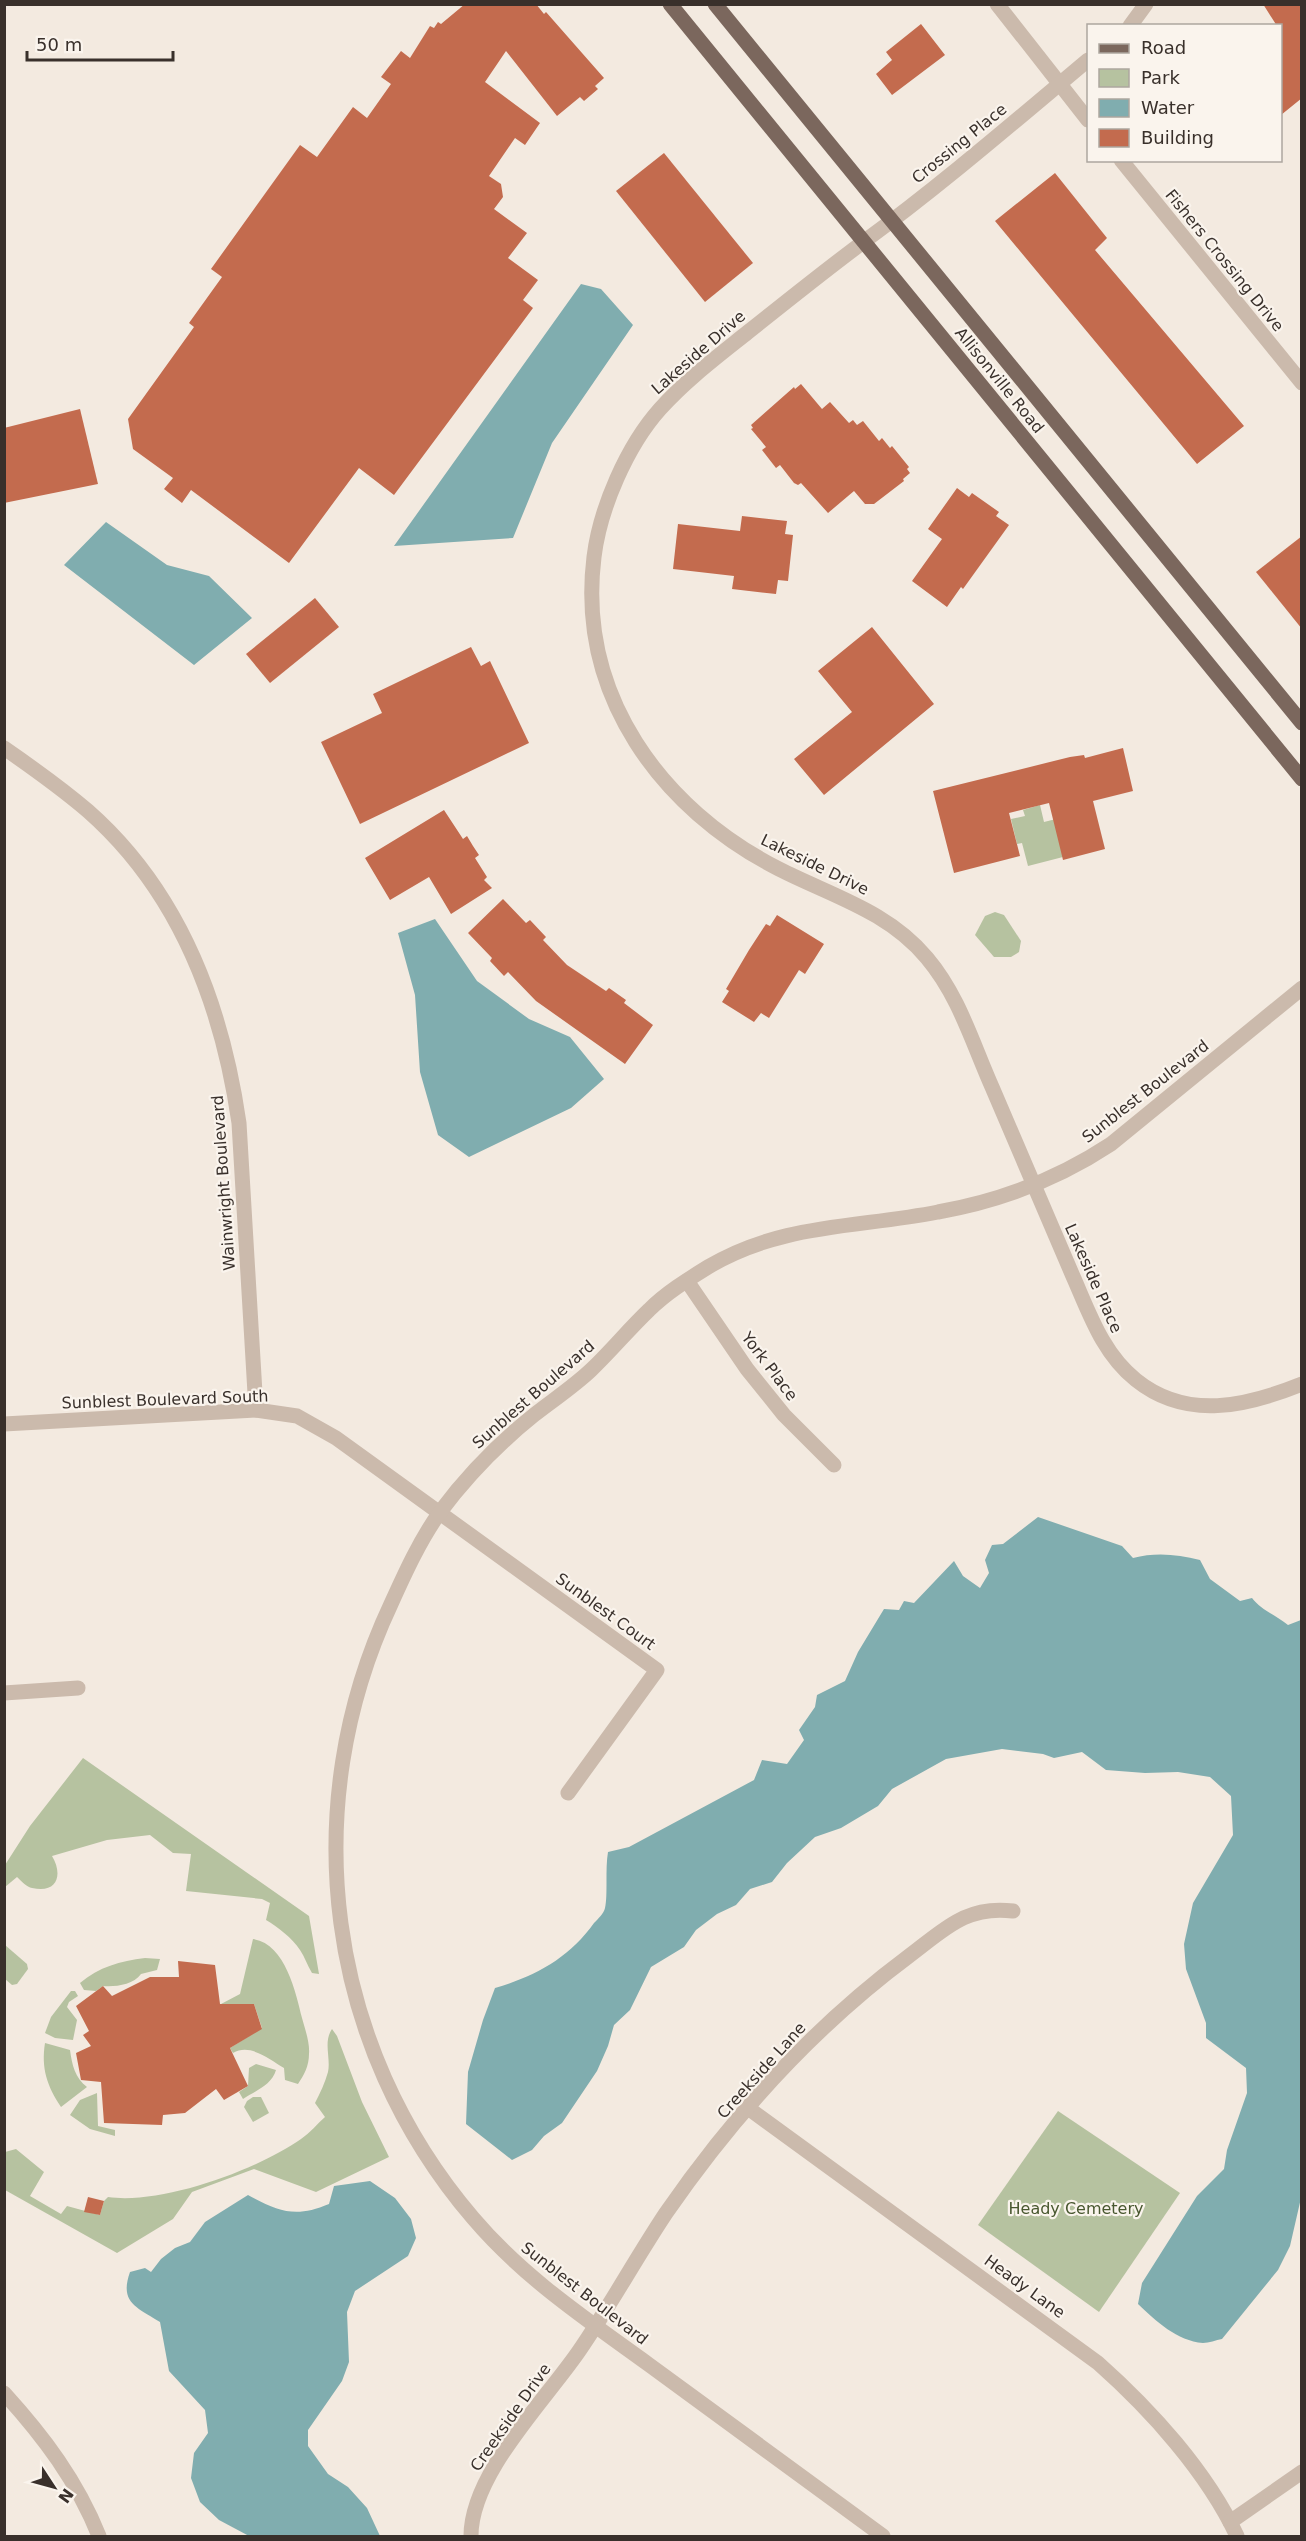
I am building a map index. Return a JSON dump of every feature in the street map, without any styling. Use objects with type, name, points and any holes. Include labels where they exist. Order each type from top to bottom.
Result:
[{"type":"main road","name":"Allisonville Road","points":[[670,4],[1302,779]]},
{"type":"main road","name":"Allisonville Road","points":[[715,4],[1302,723]]},
{"type":"street","points":[[997,4],[1087,117]]},
{"type":"street","points":[[1131,24],[1146,4]]},
{"type":"street","name":"Crossing Place","points":[[851,251],[1087,62]]},
{"type":"street","name":"Fishers Crossing Drive","points":[[1123,162],[1302,383]]},
{"type":"street","name":"Lakeside Drive","points":[[851,251],[701,370],[658,411],[627,458],[604,513],[594,557],[592,608],[598,653],[608,688],[628,734],[654,771],[694,810],[740,846],[773,866],[882,917],[911,940],[933,964],[961,1011],[1033,1187]]},
{"type":"street","name":"Wainwright Boulevard","points":[[4,748],[88,812],[126,851],[170,912],[206,983],[228,1058],[239,1123],[256,1410]]},
{"type":"street","name":"Sunblest Boulevard","points":[[884,2536],[553,2295],[508,2256],[438,2176],[408,2126],[380,2066],[357,2002],[344,1946],[337,1884],[336,1834],[338,1783],[348,1727],[361,1679],[384,1618],[439,1514],[489,1455],[587,1374],[652,1307],[687,1281],[737,1252],[774,1238],[817,1228],[969,1206],[1033,1187],[1083,1162],[1111,1144],[1302,988]]},
{"type":"street","name":"Lakeside Place","points":[[1033,1187],[1099,1335],[1114,1358],[1135,1379],[1162,1395],[1207,1407],[1231,1406],[1256,1401],[1302,1384]]},
{"type":"street","name":"York Place","points":[[687,1281],[747,1369],[784,1415],[834,1465]]},
{"type":"street","name":"Sunblest Boulevard South","points":[[4,1424],[256,1410],[297,1416],[318,1426],[439,1514]]},
{"type":"street","name":"Sunblest Court","points":[[439,1514],[657,1670],[568,1793]]},
{"type":"street","points":[[4,1693],[78,1688]]},
{"type":"street","name":"Creekside Lane","points":[[596,2326],[667,2211],[748,2108],[839,2013],[917,1950],[964,1917],[984,1910],[1013,1911]]},
{"type":"street","name":"Heady Lane","points":[[748,2108],[1098,2363],[1138,2401],[1173,2440],[1230,2522],[1237,2536]]},
{"type":"street","name":"Creekside Drive","points":[[471,2536],[474,2510],[484,2484],[596,2326]]},
{"type":"street","points":[[4,2393],[38,2431],[64,2468],[90,2514],[99,2536]]},
{"type":"street","points":[[1230,2522],[1302,2472]]},
{"type":"green space","points":[[1040,805],[1044,822],[1056,819],[1063,857],[1028,866],[1022,843],[1017,844],[1011,819],[1025,816],[1023,810]]},
{"type":"green space","points":[[995,912],[1004,915],[1021,941],[1019,952],[1011,957],[994,957],[975,935],[985,916]]},
{"type":"green space","points":[[83,1758],[309,1916],[319,1974],[312,1973],[293,1941],[266,1920],[270,1903],[262,1899],[186,1891],[191,1854],[173,1853],[150,1835],[107,1840],[52,1856],[57,1876],[53,1885],[48,1888],[30,1887],[17,1877],[5,1887],[5,1865],[30,1826]]},
{"type":"green space","points":[[253,1939],[264,1943],[281,1959],[292,1983],[309,2050],[307,2066],[298,2084],[285,2080],[284,2068],[266,2057],[246,2050],[233,2053],[230,2048],[262,2028],[254,2004],[221,2004],[240,1994]]},
{"type":"green space","points":[[5,1945],[27,1964],[28,1969],[17,1984],[12,1985],[5,1979]]},
{"type":"green space","points":[[145,1958],[160,1959],[157,1970],[141,1974],[129,1983],[103,1986],[96,1991],[84,1990],[80,1983],[110,1966]]},
{"type":"green space","points":[[71,1991],[75,1991],[78,1996],[69,2002],[67,2007],[77,2020],[73,2040],[55,2038],[45,2033],[51,2017]]},
{"type":"green space","points":[[332,2029],[337,2036],[362,2102],[389,2157],[316,2192],[254,2169],[192,2192],[173,2219],[117,2253],[5,2190],[5,2152],[16,2149],[44,2172],[30,2196],[61,2214],[67,2206],[100,2215],[104,2201],[108,2197],[154,2196],[181,2190],[208,2183],[260,2162],[301,2139],[325,2117],[315,2103],[328,2072],[328,2039]]},
{"type":"green space","points":[[45,2043],[70,2050],[75,2071],[87,2087],[61,2107],[46,2076]]},
{"type":"green space","points":[[256,2064],[276,2070],[267,2084],[243,2099],[239,2092],[248,2086],[249,2068]]},
{"type":"green space","points":[[97,2093],[98,2126],[115,2130],[115,2136],[90,2129],[70,2115],[80,2100]]},
{"type":"green space","points":[[253,2097],[261,2097],[269,2113],[253,2122],[244,2107]]},
{"type":"green space","name":"Heady Cemetery","points":[[1058,2111],[1180,2193],[1099,2312],[978,2225]]},
{"type":"water","points":[[581,284],[601,289],[633,325],[552,443],[513,538],[394,546]]},
{"type":"water","points":[[106,522],[167,565],[209,576],[252,618],[194,665],[64,565]]},
{"type":"water","points":[[435,919],[477,981],[529,1019],[570,1037],[604,1079],[571,1108],[469,1157],[438,1135],[420,1072],[415,995],[398,933]]},
{"type":"water","points":[[1038,1517],[1122,1546],[1133,1558],[1166,1555],[1200,1560],[1210,1579],[1240,1601],[1252,1598],[1288,1625],[1301,1620],[1301,2198],[1290,2246],[1278,2270],[1222,2339],[1208,2343],[1193,2341],[1176,2334],[1138,2304],[1142,2283],[1197,2196],[1224,2169],[1227,2150],[1247,2093],[1246,2068],[1206,2038],[1206,2023],[1186,1969],[1184,1944],[1193,1903],[1233,1835],[1231,1796],[1210,1777],[1178,1772],[1145,1773],[1106,1770],[1082,1752],[1054,1758],[1043,1754],[1002,1749],[946,1759],[892,1789],[878,1806],[841,1828],[815,1837],[787,1863],[772,1882],[750,1889],[736,1905],[717,1914],[696,1930],[684,1947],[651,1967],[630,2010],[614,2025],[597,2071],[562,2123],[544,2136],[532,2150],[512,2160],[466,2124],[468,2072],[495,1988],[524,1978],[562,1956],[601,1916],[606,1903],[608,1852],[629,1847],[754,1780],[762,1760],[787,1764],[804,1740],[799,1730],[815,1707],[817,1695],[845,1681],[858,1652],[884,1609],[899,1610],[904,1601],[914,1603],[954,1561],[963,1576],[980,1588],[989,1573],[985,1560],[992,1545],[1003,1544]]},
{"type":"water","points":[[370,2181],[395,2198],[411,2219],[416,2238],[408,2256],[355,2291],[347,2312],[349,2362],[342,2381],[308,2430],[308,2446],[328,2474],[348,2487],[367,2508],[380,2536],[249,2536],[219,2520],[200,2502],[191,2478],[194,2453],[208,2433],[205,2410],[169,2371],[160,2322],[132,2303],[127,2291],[130,2272],[145,2268],[151,2272],[161,2259],[175,2248],[190,2242],[205,2222],[248,2195],[279,2209],[307,2211],[329,2204],[334,2186]]},
{"type":"building","points":[[465,4],[536,4],[544,14],[546,12],[604,78],[595,86],[598,89],[584,101],[580,97],[557,116],[506,51],[485,82],[540,123],[525,145],[515,138],[489,176],[501,184],[503,197],[494,209],[527,233],[508,258],[538,280],[523,300],[533,308],[394,495],[359,468],[289,563],[191,490],[182,503],[164,489],[173,478],[133,449],[128,419],[194,327],[189,323],[222,277],[211,269],[300,145],[317,157],[353,107],[367,118],[391,84],[381,77],[401,51],[410,58],[430,26],[434,28],[438,22],[441,24]]},
{"type":"building","points":[[1263,4],[1302,4],[1302,98],[1282,114],[1282,24],[1276,24]]},
{"type":"building","points":[[921,24],[945,55],[892,95],[876,74],[892,60],[886,52]]},
{"type":"building","points":[[664,153],[753,263],[705,302],[616,191]]},
{"type":"building","points":[[1055,173],[1107,238],[1095,250],[1244,426],[1197,464],[995,221]]},
{"type":"building","points":[[801,384],[822,409],[830,402],[849,423],[853,420],[857,425],[863,421],[879,441],[882,438],[890,448],[892,446],[909,467],[907,469],[910,473],[903,479],[904,481],[874,504],[865,504],[854,491],[828,513],[801,483],[798,485],[794,483],[780,465],[776,468],[762,450],[766,447],[751,429],[753,428],[751,425],[794,387],[795,389]]},
{"type":"building","points":[[80,409],[98,484],[4,503],[4,428]]},
{"type":"building","points":[[957,488],[969,497],[972,493],[999,512],[996,516],[1009,525],[963,589],[961,587],[947,607],[912,581],[942,539],[928,529]]},
{"type":"building","points":[[742,516],[787,521],[785,534],[793,535],[788,581],[778,580],[776,594],[732,589],[734,576],[673,569],[678,524],[740,531]]},
{"type":"building","points":[[1302,536],[1302,629],[1256,572]]},
{"type":"building","points":[[315,598],[339,627],[270,683],[246,654]]},
{"type":"building","points":[[872,627],[934,704],[824,795],[794,759],[852,712],[818,671]]},
{"type":"building","points":[[471,647],[481,666],[490,661],[529,743],[360,824],[321,742],[382,713],[373,694]]},
{"type":"building","points":[[1123,748],[1133,791],[1093,801],[1105,849],[1063,860],[1049,803],[1009,813],[1020,856],[954,873],[933,791],[1070,757],[1084,755],[1085,758]]},
{"type":"building","points":[[444,810],[463,839],[467,836],[479,855],[475,858],[487,877],[484,880],[492,888],[451,914],[429,877],[390,900],[365,858]]},
{"type":"building","points":[[503,899],[526,923],[530,920],[546,937],[543,940],[567,965],[606,991],[609,988],[626,1000],[624,1003],[653,1025],[625,1064],[536,1001],[508,972],[504,976],[490,961],[492,958],[468,933]]},
{"type":"building","points":[[777,915],[824,944],[805,974],[799,970],[769,1018],[761,1013],[754,1022],[722,1002],[729,991],[726,989],[749,950],[766,924],[770,926]]},
{"type":"building","points":[[178,1961],[215,1965],[220,2004],[254,2004],[262,2029],[230,2048],[248,2086],[224,2100],[216,2089],[185,2113],[163,2115],[162,2125],[104,2123],[101,2082],[81,2080],[76,2053],[91,2046],[83,2035],[89,2031],[76,2006],[103,1986],[112,1996],[150,1977],[179,1977]]},
{"type":"building","points":[[88,2197],[104,2201],[100,2215],[84,2212]]}]
